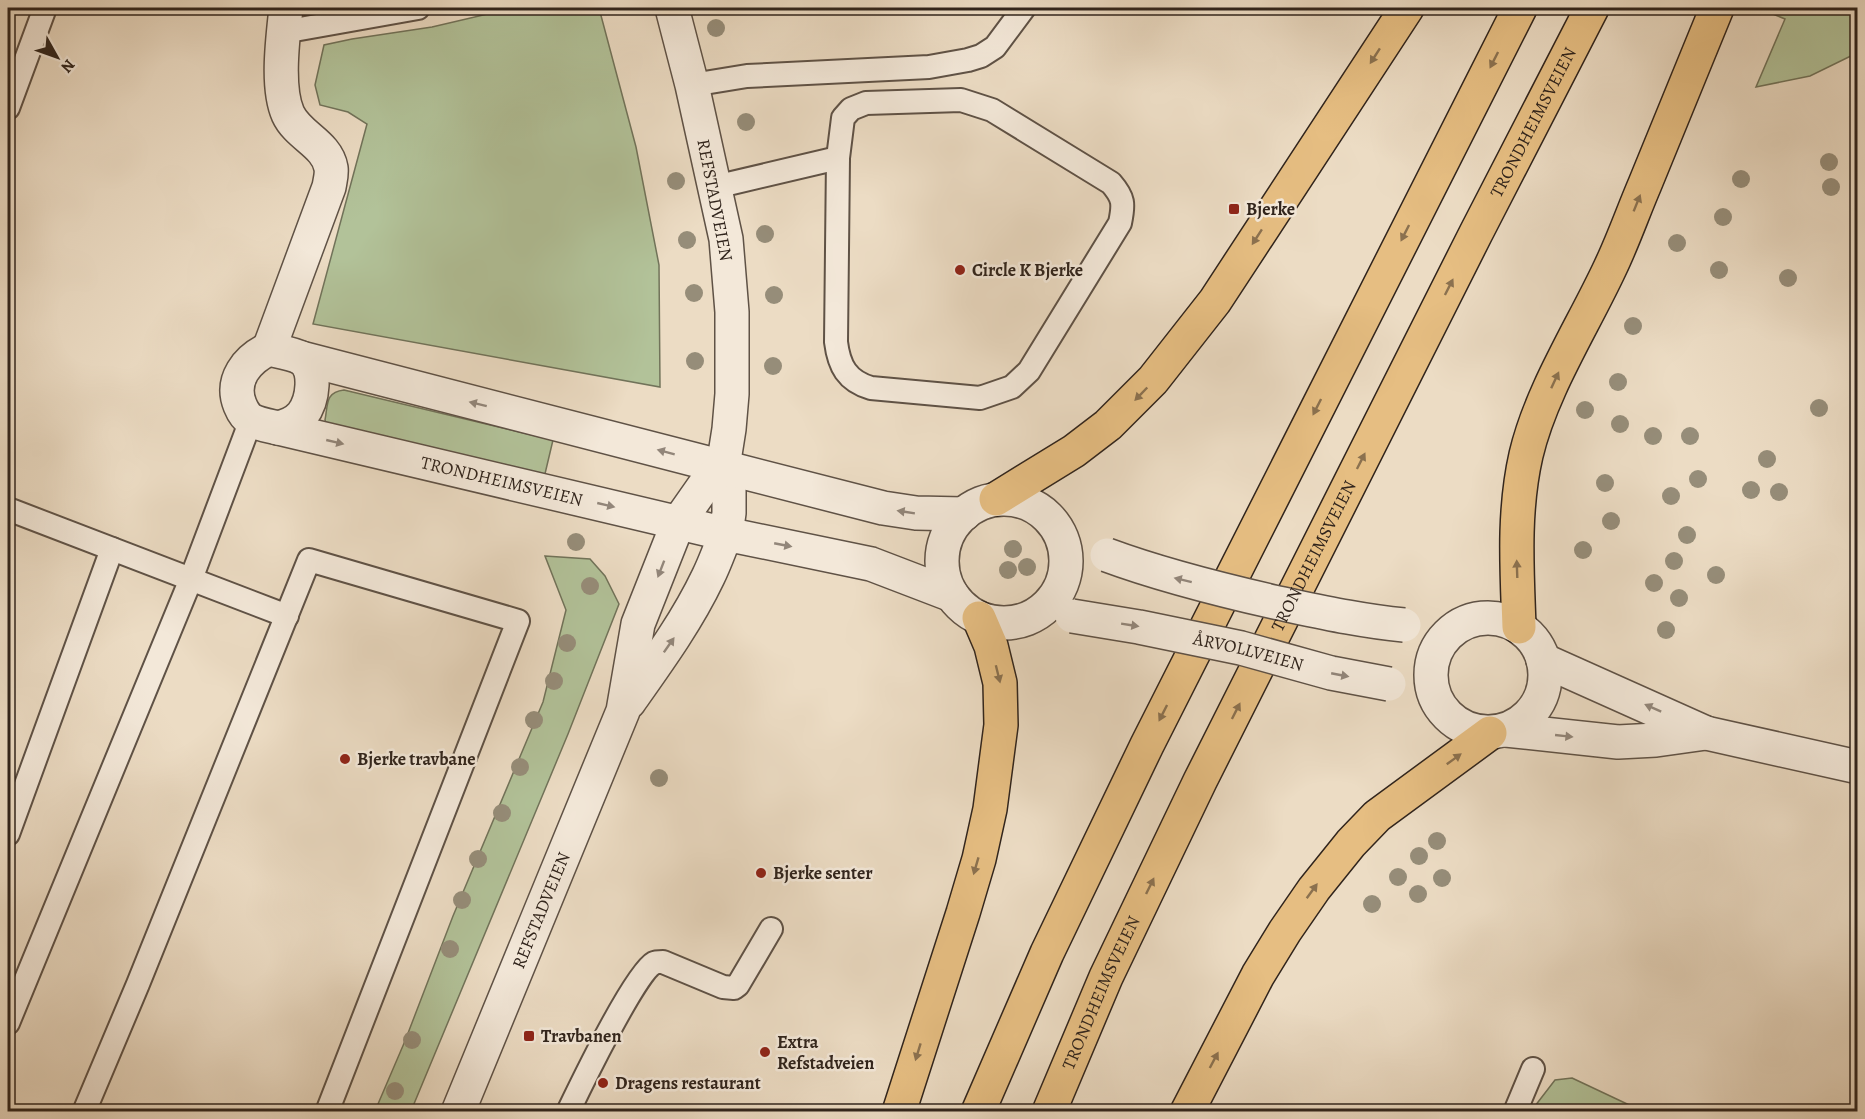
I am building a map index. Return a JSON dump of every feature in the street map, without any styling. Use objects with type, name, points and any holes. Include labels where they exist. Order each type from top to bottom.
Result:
[{"type":"highway","points":[[996,500],[1082,445],[1108,425],[1153,380],[1215,301],[1407,8]]},
{"type":"highway","points":[[978,1112],[1047,953],[1147,745],[1520,8]]},
{"type":"highway","name":"TRONDHEIMSVEIEN","points":[[1049,1112],[1107,977],[1200,782],[1476,233],[1592,8]]},
{"type":"highway","points":[[1519,627],[1518,505],[1527,453],[1536,421],[1611,267],[1717,8]]},
{"type":"highway","points":[[899,1112],[963,913],[979,859],[990,809],[1000,725],[1000,683],[991,646],[979,618]]},
{"type":"highway","points":[[1187,1112],[1258,975],[1314,889],[1351,843],[1377,816],[1498,731]]},
{"type":"street","name":"REFSTADVEIEN","points":[[459,1112],[623,711],[677,632],[709,576],[726,534],[729,484],[723,467],[732,394],[732,312],[726,239],[692,85],[672,8]]},
{"type":"street","points":[[269,349],[329,187],[331,170],[327,157],[302,133],[288,114],[282,85],[284,20]]},
{"type":"street","points":[[301,358],[308,366],[312,376],[312,386],[304,413],[297,420],[286,426],[264,424],[242,410],[236,390],[239,377],[258,354],[269,349],[883,508],[916,513],[964,514]]},
{"type":"street","name":"TRONDHEIMSVEIEN","points":[[264,424],[726,534]]},
{"type":"street","name":"REFSTADVEIEN","points":[[623,711],[638,624],[678,523],[705,483],[723,467]]},
{"type":"street","points":[[1012,499],[1034,506],[1052,521],[1061,534],[1066,550],[1066,567],[1062,585],[1054,599],[1057,614],[1011,623],[995,623],[979,618],[959,604],[952,595],[944,578],[942,561],[945,543],[952,527],[964,514],[984,502],[996,500],[1012,499]]},
{"type":"street","points":[[726,534],[871,564],[952,595]]},
{"type":"street","points":[[1061,534],[1107,555],[1172,578],[1252,597],[1343,617],[1404,625],[1460,626]]},
{"type":"street","name":"ÅRVOLLVEIEN","points":[[1057,614],[1139,627],[1241,648],[1331,673],[1389,684],[1417,696],[1447,716]]},
{"type":"street","points":[[1498,731],[1518,725],[1536,708],[1545,685],[1543,660],[1535,641],[1519,627],[1508,621],[1483,618],[1471,620],[1449,633],[1440,643],[1434,654],[1431,668],[1433,693],[1438,705],[1447,716],[1467,729],[1478,732],[1498,731],[1618,742],[1656,740],[1706,733]]},
{"type":"street","points":[[1543,660],[1706,733],[1857,767]]},
{"type":"lane","points":[[8,108],[45,8]]},
{"type":"lane","points":[[284,20],[418,8]]},
{"type":"lane","points":[[692,85],[747,76],[929,67],[968,60],[981,56],[995,47],[1024,8]]},
{"type":"lane","points":[[962,100],[992,110],[1111,183],[1120,194],[1123,208],[1120,223],[1029,371],[1012,387],[980,398],[871,388],[850,378],[838,356],[836,342],[838,158],[843,118],[851,109],[866,104],[962,100]]},
{"type":"lane","points":[[715,187],[838,158]]},
{"type":"lane","points":[[8,1023],[191,579],[264,424]]},
{"type":"lane","points":[[8,509],[287,616]]},
{"type":"lane","points":[[8,834],[112,549]]},
{"type":"lane","points":[[84,1112],[309,560],[518,621],[327,1112]]},
{"type":"lane","points":[[568,1112],[607,1035],[638,980],[649,968],[655,963],[663,962],[723,987],[734,988],[771,929]]},
{"type":"lane","points":[[1515,1112],[1533,1069]]},
{"type":"green space","points":[[513,8],[599,8],[636,147],[659,265],[660,387],[313,324],[367,124],[348,112],[320,105],[315,85],[324,45],[432,27]]},
{"type":"green space","points":[[1758,8],[1857,8],[1857,53],[1810,76],[1756,87],[1785,19]]},
{"type":"green space","points":[[344,390],[553,440],[544,478],[326,423],[330,396]]},
{"type":"green space","points":[[545,556],[590,559],[605,576],[619,604],[568,734],[411,1111],[375,1111],[405,1041],[453,916],[543,702],[566,610]]},
{"type":"green space","points":[[1572,1078],[1642,1111],[1532,1111],[1555,1080]]},
{"type":"place","name":"Bjerke","points":[[1234,209]]},
{"type":"place","name":"Circle K Bjerke","points":[[960,270]]},
{"type":"place","name":"Bjerke travbane","points":[[345,759]]},
{"type":"place","name":"Bjerke senter","points":[[761,873]]},
{"type":"place","name":"Travbanen","points":[[529,1036]]},
{"type":"place","name":"Extra Refstadveien","points":[[765,1052]]},
{"type":"place","name":"Dragens restaurant","points":[[603,1083]]}]
